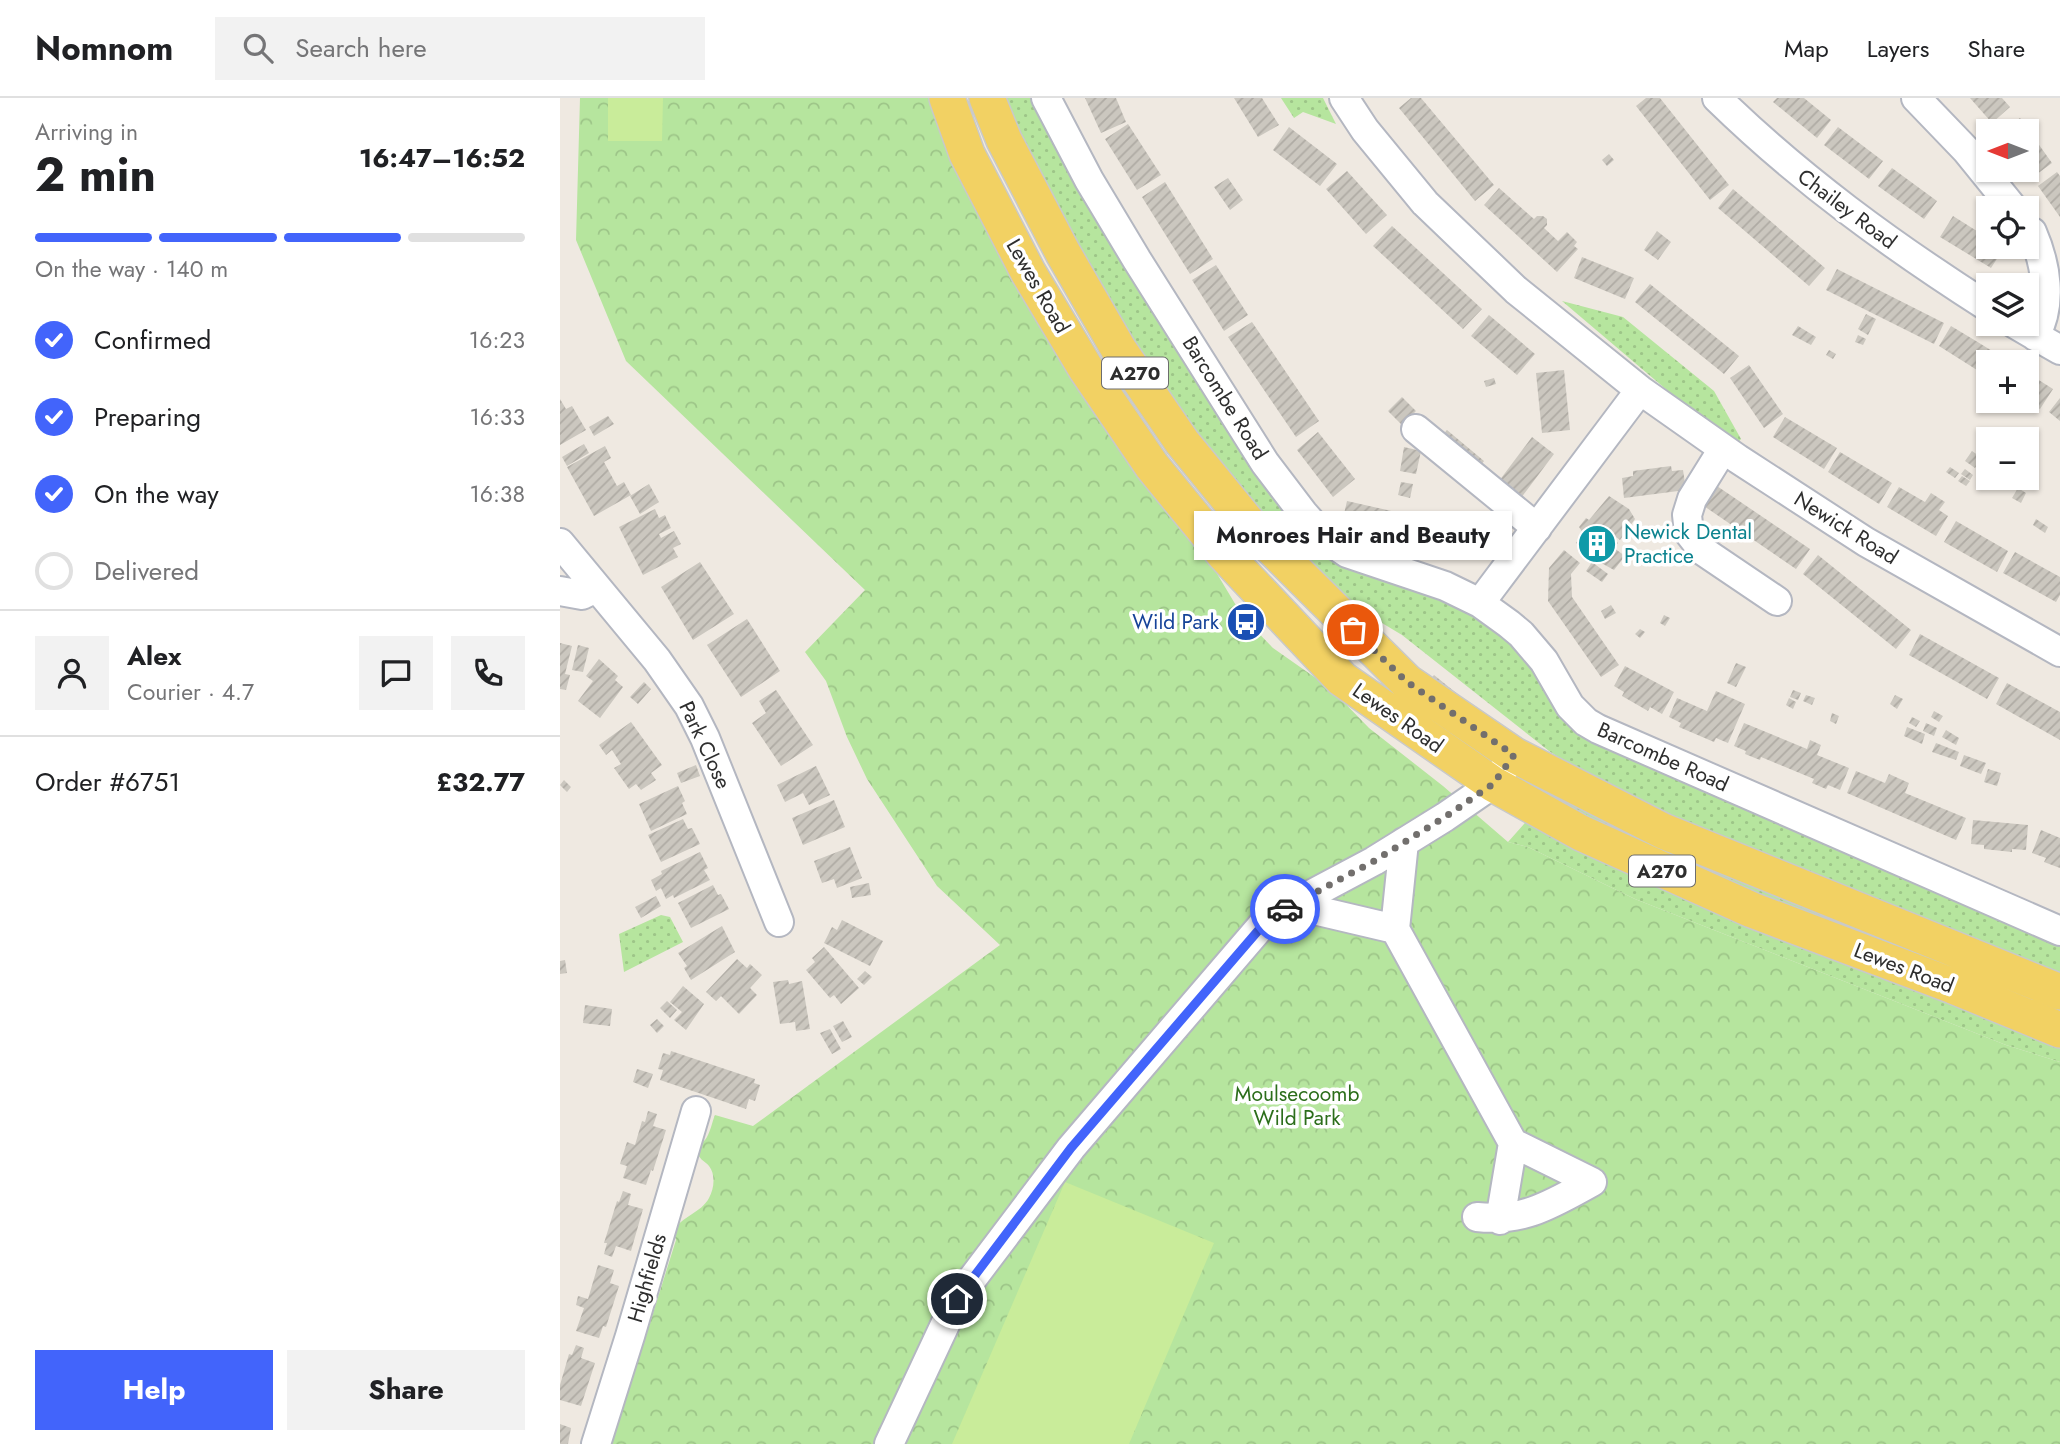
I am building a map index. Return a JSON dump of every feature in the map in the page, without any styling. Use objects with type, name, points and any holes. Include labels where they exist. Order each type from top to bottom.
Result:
[{"type":"main road","name":"Lewes Road","points":[[947,98],[967,154],[1041,294],[1086,369],[1144,455],[1224,554],[1342,679],[1493,784],[1581,833],[1717,895],[2060,1030]]},
{"type":"main road","name":"Lewes Road","points":[[987,98],[1004,140],[1063,253],[1119,350],[1182,442],[1253,528],[1407,682],[1514,755],[1662,831],[2060,992]]},
{"type":"street","name":"Barcombe Road","points":[[1046,98],[1089,180],[1265,463],[1325,538],[1347,554],[1445,586],[1480,603],[1521,634],[1553,675],[1570,706],[1586,722],[1598,729],[2060,931]]},
{"type":"street","name":"Newick Road","points":[[1344,98],[1365,130],[1425,203],[1516,290],[1640,390],[1723,449],[1866,542],[2060,652]]},
{"type":"street","name":"Chailey Road","points":[[1717,98],[1786,162],[1840,206],[1894,246],[1976,299]]},
{"type":"street","points":[[1916,98],[1966,150],[2003,196]]},
{"type":"street","points":[[2039,242],[2060,270]]},
{"type":"street","points":[[2039,248],[2045,281],[2043,313],[2039,326]]},
{"type":"street","points":[[2036,336],[2060,350]]},
{"type":"street","points":[[1480,603],[1640,390]]},
{"type":"street","points":[[1416,429],[1536,528]]},
{"type":"street","points":[[1723,449],[1692,499],[1687,520],[1689,533],[1703,551],[1777,601]]},
{"type":"street","name":"Park Close","points":[[560,543],[657,660],[689,706],[705,738],[779,922]]},
{"type":"street","points":[[560,591],[582,595],[596,588]]},
{"type":"street","points":[[889,1444],[957,1299],[1071,1148],[1269,918],[1404,842],[1493,784],[1514,755]]},
{"type":"street","points":[[1404,842],[1395,929],[1513,1143],[1592,1182],[1528,1213],[1489,1219],[1513,1143]]},
{"type":"street","points":[[1293,905],[1395,929]]},
{"type":"street","name":"Highfields","points":[[596,1444],[696,1111]]},
{"type":"green space","name":"Moulsecoomb Wild Park","points":[[580,98],[930,98],[958,171],[1066,369],[1093,412],[1140,476],[1213,567],[1243,617],[1273,648],[1330,688],[1369,728],[1508,842],[1528,847],[1635,899],[2006,1045],[2060,1062],[2060,1444],[612,1444],[676,1240],[673,1231],[706,1203],[712,1190],[714,1182],[711,1170],[698,1152],[715,1115],[753,1126],[1000,945],[937,886],[867,779],[847,737],[826,681],[805,652],[865,590],[626,361],[576,240]]},
{"type":"green space","points":[[608,98],[663,98],[662,141],[608,141]]},
{"type":"green space","points":[[1004,98],[1034,98],[1092,206],[1360,570],[1402,588],[1453,601],[1515,639],[1561,709],[2060,939],[2060,1062],[2006,1045],[1635,899],[1528,847],[1508,842],[1558,786],[1579,771],[1549,751],[1402,635],[1342,599],[1307,566],[1231,478],[1179,410],[1122,324],[1029,158]]},
{"type":"green space","points":[[1281,98],[1323,98],[1336,124],[1303,112],[1294,118]]},
{"type":"green space","points":[[1562,301],[1623,317],[1714,391],[1741,439],[1734,447]]},
{"type":"green space","points":[[661,915],[670,917],[683,942],[624,972],[619,934]]},
{"type":"green space","points":[[1065,1182],[1214,1243],[1129,1444],[952,1444]]},
{"type":"building","points":[[1085,98],[1116,98],[1126,122],[1101,133]]},
{"type":"building","points":[[1234,98],[1262,98],[1279,125],[1258,137]]},
{"type":"building","points":[[1411,98],[1421,98],[1494,185],[1475,201],[1399,108]]},
{"type":"building","points":[[1646,98],[1660,98],[1729,185],[1710,200],[1636,106]]},
{"type":"building","points":[[1777,98],[1804,98],[1831,120],[1817,138],[1773,102]]},
{"type":"building","points":[[1970,98],[2002,98],[2010,107],[1996,119],[1988,119]]},
{"type":"building","points":[[1128,124],[1161,175],[1137,190],[1105,139]]},
{"type":"building","points":[[1289,127],[1337,164],[1320,186],[1273,150]]},
{"type":"building","points":[[1838,127],[1883,161],[1869,179],[1824,145]]},
{"type":"building","points":[[2039,145],[2052,163],[2039,173]]},
{"type":"building","points":[[1609,154],[1614,160],[1607,166],[1602,160]]},
{"type":"building","points":[[1892,168],[1937,201],[1924,219],[1878,186]]},
{"type":"building","points":[[1347,171],[1387,215],[1366,234],[1326,189]]},
{"type":"building","points":[[2057,172],[2060,176],[2060,217],[2038,186]]},
{"type":"building","points":[[1228,178],[1243,200],[1230,210],[1214,187]]},
{"type":"building","points":[[1165,182],[1213,259],[1190,274],[1142,197]]},
{"type":"building","points":[[1499,188],[1534,219],[1543,216],[1547,219],[1544,228],[1558,241],[1567,232],[1577,242],[1574,246],[1578,249],[1557,272],[1484,205]]},
{"type":"building","points":[[1733,189],[1825,268],[1809,286],[1718,208]]},
{"type":"building","points":[[1953,216],[1976,230],[1976,259],[1940,237]]},
{"type":"building","points":[[1392,226],[1482,309],[1463,329],[1373,246]]},
{"type":"building","points":[[1657,231],[1671,242],[1658,260],[1644,250]]},
{"type":"building","points":[[1582,257],[1634,278],[1625,299],[1574,278]]},
{"type":"building","points":[[1976,259],[1997,259],[1991,268]]},
{"type":"building","points":[[1216,265],[1248,315],[1224,331],[1192,280]]},
{"type":"building","points":[[1837,269],[1944,323],[1934,344],[1826,290]]},
{"type":"building","points":[[1650,284],[1739,356],[1724,374],[1635,302]]},
{"type":"building","points":[[1866,314],[1876,319],[1868,335],[1858,329]]},
{"type":"building","points":[[1489,315],[1535,354],[1517,375],[1471,336]]},
{"type":"building","points":[[1252,322],[1319,421],[1296,437],[1228,337]]},
{"type":"building","points":[[1798,326],[1816,337],[1811,345],[1792,335]]},
{"type":"building","points":[[1951,326],[1990,350],[1976,350],[1976,369],[1939,346]]},
{"type":"building","points":[[1858,335],[1866,339],[1863,345],[1855,342]]},
{"type":"building","points":[[1829,350],[1836,354],[1833,359],[1826,355]]},
{"type":"building","points":[[1749,365],[1783,414],[1764,428],[1730,378]]},
{"type":"building","points":[[1564,370],[1570,430],[1542,433],[1536,373]]},
{"type":"building","points":[[1494,378],[1496,384],[1486,387],[1484,381]]},
{"type":"building","points":[[2039,380],[2053,389],[2039,408]]},
{"type":"building","points":[[1402,397],[1416,411],[1402,425],[1388,411]]},
{"type":"building","points":[[2060,398],[2060,421],[2049,412]]},
{"type":"building","points":[[560,399],[566,409],[572,406],[586,430],[560,445]]},
{"type":"building","points":[[608,416],[614,424],[594,436],[589,427]]},
{"type":"building","points":[[1785,417],[1837,448],[1824,469],[1773,437]]},
{"type":"building","points":[[1447,430],[1484,461],[1476,472],[1438,441]]},
{"type":"building","points":[[1318,432],[1355,479],[1333,497],[1297,450]]},
{"type":"building","points":[[1532,437],[1554,454],[1518,502],[1496,485]]},
{"type":"building","points":[[584,444],[589,453],[567,466],[562,457]]},
{"type":"building","points":[[605,446],[611,458],[604,462],[617,486],[624,482],[631,495],[594,516],[567,467]]},
{"type":"building","points":[[1404,447],[1421,451],[1416,474],[1400,471]]},
{"type":"building","points":[[1972,451],[1976,454],[1975,468],[1965,461]]},
{"type":"building","points":[[1840,452],[1892,483],[1879,504],[1828,472]]},
{"type":"building","points":[[1671,466],[1672,471],[1683,470],[1686,490],[1624,498],[1622,478],[1633,476],[1633,471]]},
{"type":"building","points":[[1950,467],[1959,473],[1955,478],[1946,472]]},
{"type":"building","points":[[1965,469],[1973,475],[1970,480],[1961,474]]},
{"type":"building","points":[[1962,476],[1970,481],[1966,486],[1958,481]]},
{"type":"building","points":[[1401,482],[1413,484],[1410,498],[1398,495]]},
{"type":"building","points":[[1711,482],[1810,549],[1796,569],[1698,502]]},
{"type":"building","points":[[649,484],[659,502],[640,514],[630,496]]},
{"type":"building","points":[[1899,487],[1925,502],[1931,493],[1945,502],[1939,510],[1948,516],[1936,536],[1887,507]]},
{"type":"building","points":[[2017,490],[2026,493],[2021,503],[2012,498]]},
{"type":"building","points":[[1609,496],[1629,509],[1635,519],[1620,540],[1612,534],[1610,537],[1618,543],[1614,548],[1625,556],[1614,570],[1594,559],[1576,543],[1583,533],[1579,527],[1586,518],[1589,520]]},
{"type":"building","points":[[1347,501],[1458,526],[1476,520],[1483,512],[1504,529],[1494,543],[1457,554],[1341,527]]},
{"type":"building","points":[[655,509],[659,518],[665,515],[671,528],[659,534],[661,538],[674,531],[681,544],[673,548],[678,557],[643,575],[619,527]]},
{"type":"building","points":[[2036,519],[2048,527],[2045,533],[2033,525]]},
{"type":"building","points":[[1956,521],[2008,551],[1997,572],[1944,542]]},
{"type":"building","points":[[1564,550],[1580,563],[1571,574],[1572,597],[1619,665],[1601,677],[1548,601],[1549,568]]},
{"type":"building","points":[[2015,552],[2060,577],[2060,595],[2056,602],[2003,573]]},
{"type":"building","points":[[1818,555],[1911,630],[1896,649],[1803,574]]},
{"type":"building","points":[[700,562],[734,614],[693,640],[661,587]]},
{"type":"building","points":[[1592,562],[1608,574],[1602,582],[1586,571]]},
{"type":"building","points":[[1611,605],[1616,613],[1605,619],[1601,611]]},
{"type":"building","points":[[1251,606],[1265,619],[1259,625],[1246,611]]},
{"type":"building","points":[[1664,615],[1670,618],[1665,626],[1660,623]]},
{"type":"building","points":[[747,619],[780,671],[741,697],[707,645]]},
{"type":"building","points":[[1640,629],[1645,632],[1640,638],[1635,634]]},
{"type":"building","points":[[1920,634],[1999,678],[1987,699],[1909,655]]},
{"type":"building","points":[[560,643],[572,646],[565,674],[570,675],[566,690],[560,689]]},
{"type":"building","points":[[578,645],[589,648],[583,672],[572,670]]},
{"type":"building","points":[[599,659],[618,676],[615,680],[623,687],[600,718],[578,701],[593,681],[586,676]]},
{"type":"building","points":[[1736,663],[1746,667],[1736,687],[1727,683]]},
{"type":"building","points":[[1625,666],[1674,692],[1662,714],[1650,707],[1648,711],[1622,696],[1624,692],[1614,686]]},
{"type":"building","points":[[1434,675],[1460,696],[1457,700],[1431,679]]},
{"type":"building","points":[[644,682],[651,689],[638,704],[630,697]]},
{"type":"building","points":[[2007,683],[2060,712],[2060,740],[1996,704]]},
{"type":"building","points":[[776,690],[813,745],[781,766],[752,723],[766,713],[759,701]]},
{"type":"building","points":[[1793,690],[1801,693],[1798,700],[1790,697]]},
{"type":"building","points":[[1716,691],[1745,704],[1728,743],[1716,738],[1714,742],[1679,727],[1681,723],[1669,717],[1677,698],[1707,711]]},
{"type":"building","points":[[1806,695],[1815,698],[1812,705],[1803,701]]},
{"type":"building","points":[[1895,695],[1903,699],[1897,709],[1890,704]]},
{"type":"building","points":[[1789,698],[1796,702],[1793,709],[1786,705]]},
{"type":"building","points":[[1934,711],[1943,716],[1939,722],[1931,717]]},
{"type":"building","points":[[1832,713],[1839,716],[1836,724],[1830,721]]},
{"type":"building","points":[[1912,717],[1920,721],[1916,727],[1909,723]]},
{"type":"building","points":[[631,722],[662,765],[651,773],[656,780],[641,790],[636,784],[629,789],[614,768],[621,764],[612,750],[606,755],[599,745]]},
{"type":"building","points":[[1744,723],[1807,749],[1810,740],[1821,745],[1817,755],[1849,768],[1840,790],[1828,785],[1826,789],[1812,783],[1814,779],[1761,757],[1760,760],[1745,754],[1746,751],[1734,746]]},
{"type":"building","points":[[1926,723],[1937,728],[1934,736],[1923,731]]},
{"type":"building","points":[[1907,727],[1925,734],[1922,744],[1904,736]]},
{"type":"building","points":[[1946,730],[1959,738],[1956,745],[1942,737]]},
{"type":"building","points":[[1936,743],[1959,752],[1956,760],[1932,752]]},
{"type":"building","points":[[1964,755],[1986,763],[1981,774],[1960,766]]},
{"type":"building","points":[[696,765],[700,776],[681,783],[677,773]]},
{"type":"building","points":[[816,766],[830,795],[809,805],[803,793],[785,802],[777,785]]},
{"type":"building","points":[[1988,769],[2001,773],[1997,786],[1984,782]]},
{"type":"building","points":[[1856,771],[1885,783],[1889,774],[1909,783],[1905,793],[1966,818],[1956,840],[1847,793]]},
{"type":"building","points":[[564,780],[571,787],[567,792],[560,785]]},
{"type":"building","points":[[678,786],[687,814],[651,831],[639,804]]},
{"type":"building","points":[[834,800],[845,827],[803,845],[792,818]]},
{"type":"building","points":[[683,819],[688,829],[692,828],[700,844],[661,862],[648,835]]},
{"type":"building","points":[[1973,820],[2028,825],[2026,850],[2012,849],[2012,852],[1984,849],[1984,845],[1971,844]]},
{"type":"building","points":[[2041,830],[2060,838],[2060,868],[2044,862],[2046,858],[2032,853]]},
{"type":"building","points":[[850,847],[862,878],[837,888],[834,879],[822,883],[814,861]]},
{"type":"building","points":[[700,852],[708,868],[704,870],[710,880],[674,898],[673,895],[666,899],[661,888],[656,891],[651,880],[662,874],[661,871]]},
{"type":"building","points":[[869,883],[871,895],[852,898],[850,887]]},
{"type":"building","points":[[713,885],[729,909],[691,928],[678,903]]},
{"type":"building","points":[[656,896],[661,906],[641,918],[635,907]]},
{"type":"building","points":[[842,920],[883,941],[870,966],[824,943],[832,927],[837,930]]},
{"type":"building","points":[[722,926],[735,952],[691,980],[684,968],[687,966],[678,953]]},
{"type":"building","points":[[824,947],[859,988],[841,1004],[834,995],[830,998],[806,970],[815,962],[812,958]]},
{"type":"building","points":[[737,959],[747,968],[750,964],[762,975],[750,988],[757,995],[739,1014],[721,996],[716,1001],[706,992]]},
{"type":"building","points":[[565,960],[567,973],[560,974],[560,961]]},
{"type":"building","points":[[865,971],[872,977],[864,985],[857,979]]},
{"type":"building","points":[[788,980],[789,984],[802,981],[810,1029],[796,1031],[795,1022],[780,1024],[773,982]]},
{"type":"building","points":[[683,986],[704,1004],[686,1030],[674,1020],[682,1012],[670,1002]]},
{"type":"building","points":[[667,1001],[677,1010],[670,1018],[660,1008]]},
{"type":"building","points":[[585,1005],[612,1009],[610,1026],[583,1023]]},
{"type":"building","points":[[657,1019],[664,1026],[657,1033],[650,1025]]},
{"type":"building","points":[[843,1021],[852,1037],[842,1042],[833,1026]]},
{"type":"building","points":[[830,1029],[841,1049],[832,1054],[820,1033]]},
{"type":"building","points":[[671,1051],[755,1079],[754,1083],[760,1085],[755,1101],[749,1099],[746,1109],[660,1080],[663,1070],[658,1069],[663,1053],[670,1055]]},
{"type":"building","points":[[637,1069],[653,1074],[648,1088],[633,1082]]},
{"type":"building","points":[[648,1111],[657,1114],[653,1126],[666,1130],[646,1185],[623,1178],[627,1166],[620,1164],[627,1142],[635,1145]]},
{"type":"building","points":[[623,1191],[631,1194],[628,1205],[643,1209],[631,1251],[616,1246],[612,1257],[604,1254],[607,1243],[604,1243],[617,1201],[619,1202]]},
{"type":"building","points":[[598,1265],[614,1270],[610,1283],[619,1286],[606,1327],[603,1326],[599,1338],[576,1331],[584,1308],[576,1305],[578,1296],[588,1299]]},
{"type":"building","points":[[576,1345],[584,1348],[581,1358],[595,1363],[581,1406],[560,1400],[560,1385],[569,1354],[572,1355]]},
{"type":"building","points":[[560,1424],[571,1428],[568,1444],[560,1444]]},
{"type":"way so far","points":[[1285,909],[1374,861],[1445,817],[1493,784],[1514,755],[1407,682],[1353,630]]},
{"type":"place","name":"Newick Dental Practice","points":[[1597,544]]},
{"type":"place","name":"Wild Park","points":[[1246,622]]},
{"type":"place","name":"Monroes Hair and Beauty","points":[[1353,630]]},
{"type":"route","points":[[957,1299],[1071,1148],[1269,918],[1285,909]]}]
